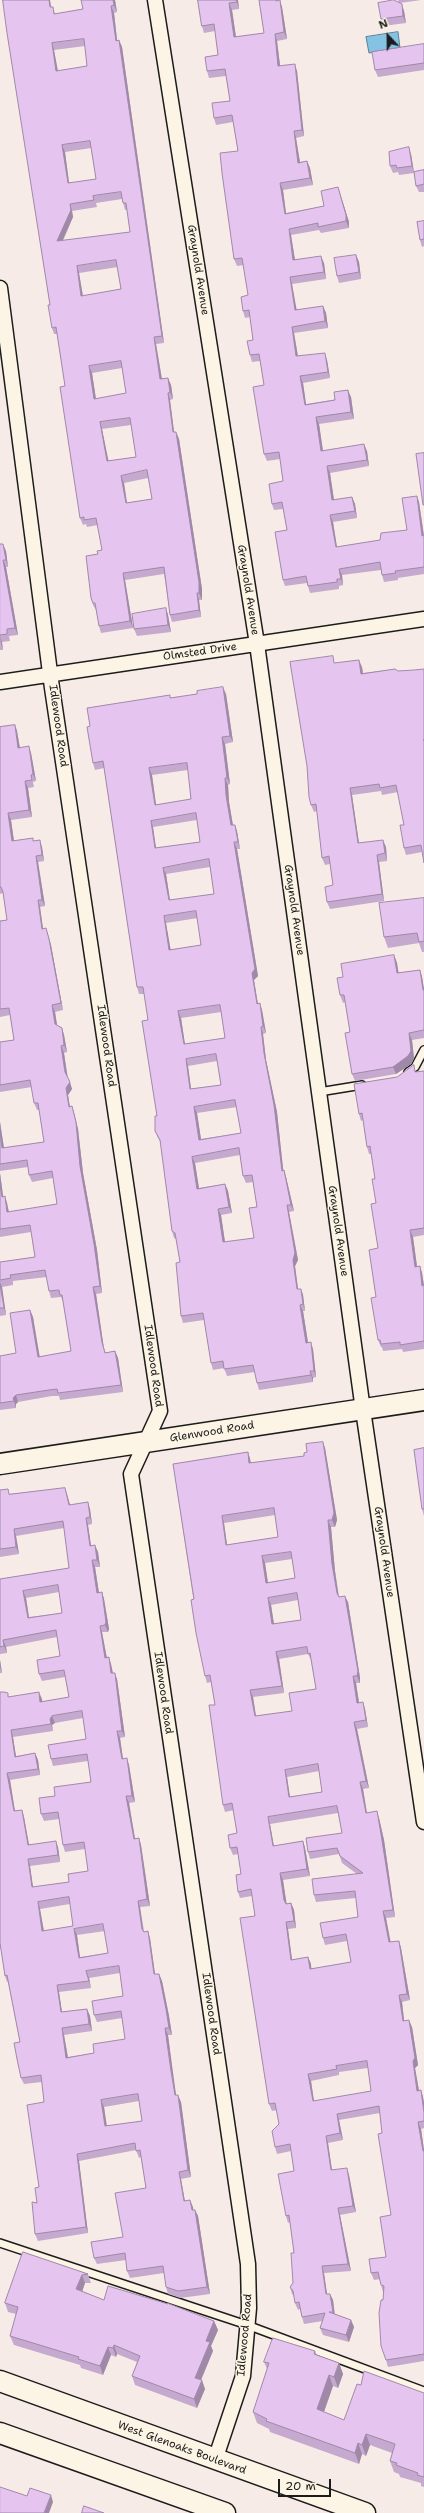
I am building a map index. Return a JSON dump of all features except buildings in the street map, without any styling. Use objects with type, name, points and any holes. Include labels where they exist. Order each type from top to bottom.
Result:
[{"type":"main road","name":"Glenwood Road","points":[[0,1464],[424,1400]]},
{"type":"main road","name":"West Glenoaks Boulevard","points":[[0,2381],[214,2460],[366,2513]]},
{"type":"main road","points":[[0,2433],[196,2508],[225,2513]]},
{"type":"street","name":"Graynold Avenue","points":[[155,0],[257,644],[363,1410],[424,1822]]},
{"type":"street","name":"Idlewood Road","points":[[0,288],[50,674],[160,1411],[131,1474],[248,2264],[247,2325],[242,2376],[214,2460]]},
{"type":"street","name":"Olmsted Drive","points":[[0,682],[424,619]]},
{"type":"lane","points":[[398,1079],[416,1067],[424,1050]]},
{"type":"lane","points":[[319,1092],[371,1084]]},
{"type":"lane","points":[[0,2243],[247,2325],[424,2391]]},
{"type":"water","points":[[398,32],[400,48],[369,53],[366,37]]}]
